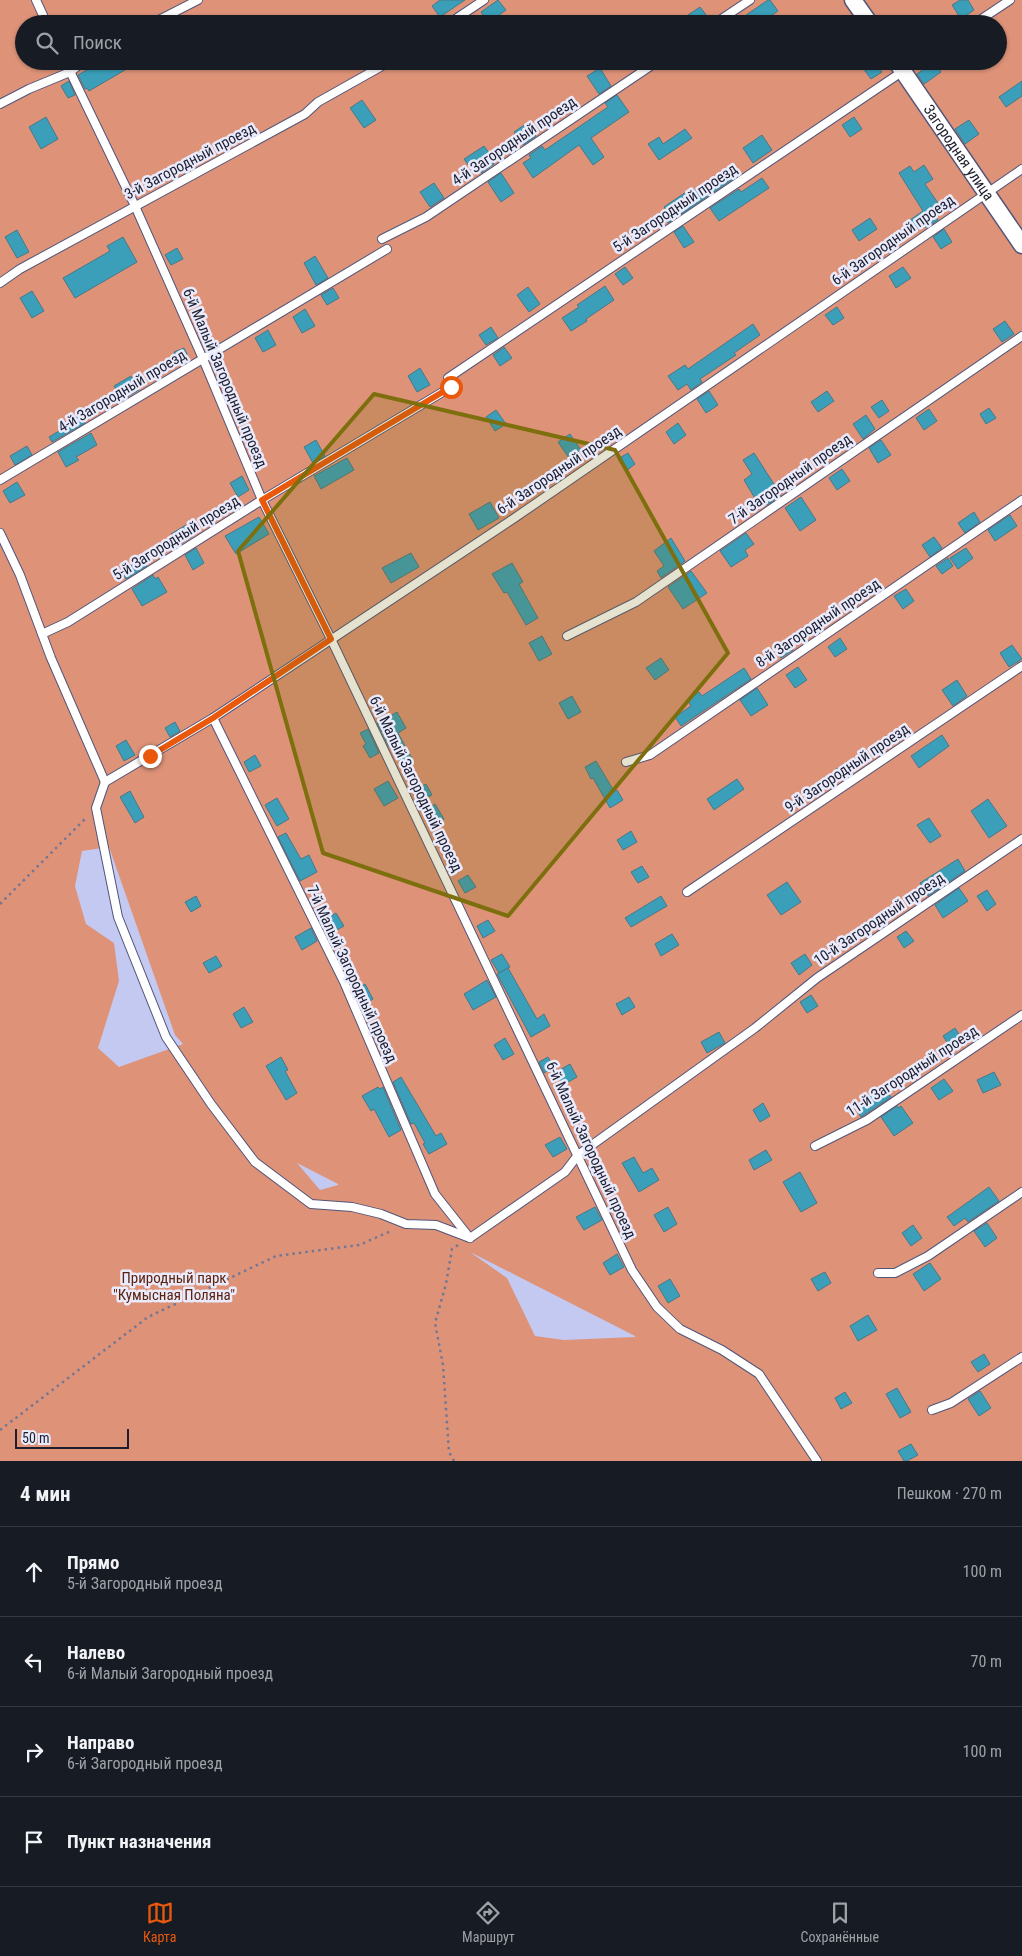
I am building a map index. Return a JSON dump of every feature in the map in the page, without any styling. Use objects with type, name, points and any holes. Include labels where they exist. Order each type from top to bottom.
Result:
[{"type":"street","points":[[853,0],[864,15]]},
{"type":"street","name":"Загородная улица","points":[[902,70],[1022,245]]},
{"type":"lane","points":[[36,0],[43,15]]},
{"type":"lane","points":[[169,15],[198,0]]},
{"type":"lane","points":[[462,15],[484,0]]},
{"type":"lane","points":[[728,15],[750,0]]},
{"type":"lane","points":[[988,15],[1010,0]]},
{"type":"lane","points":[[0,104],[28,89],[73,70]]},
{"type":"lane","name":"3-й Загородный проезд","points":[[0,283],[20,269],[305,114],[318,102],[378,70]]},
{"type":"lane","name":"4-й Загородный проезд","points":[[382,239],[426,217],[645,70]]},
{"type":"lane","name":"5-й Загородный проезд","points":[[448,378],[893,70]]},
{"type":"lane","name":"6-й Малый Загородный проезд","points":[[70,72],[135,206],[203,359],[262,500],[331,639],[632,1270],[657,1307],[680,1329],[722,1350],[760,1374],[817,1461]]},
{"type":"lane","name":"6-й Загородный проезд","points":[[105,782],[213,718],[513,519],[1022,169]]},
{"type":"lane","name":"4-й Загородный проезд","points":[[0,480],[387,249]]},
{"type":"lane","name":"7-й Загородный проезд","points":[[567,636],[636,602],[1022,336]]},
{"type":"lane","name":"5-й Загородный проезд","points":[[42,634],[68,622],[262,500],[451,387]]},
{"type":"lane","name":"8-й Загородный проезд","points":[[626,762],[650,755],[1022,500]]},
{"type":"lane","points":[[0,533],[20,574],[42,634],[105,782],[96,808],[118,917],[166,1036],[211,1104],[255,1162],[311,1204],[352,1207],[381,1214],[406,1224],[436,1225],[470,1238]]},
{"type":"lane","name":"9-й Загородный проезд","points":[[687,892],[1022,666]]},
{"type":"lane","name":"7-й Малый Загородный проезд","points":[[213,718],[344,982],[435,1194],[470,1238]]},
{"type":"lane","name":"10-й Загородный проезд","points":[[470,1238],[565,1172],[578,1155],[755,1028],[817,978],[1022,839]]},
{"type":"lane","name":"11-й Загородный проезд","points":[[815,1146],[867,1120],[1022,1015]]},
{"type":"lane","points":[[878,1273],[895,1273],[928,1256],[1022,1192]]},
{"type":"lane","points":[[932,1410],[951,1403],[1022,1357]]},
{"type":"path","points":[[0,904],[96,808]]},
{"type":"path","points":[[0,1430],[148,1317],[276,1256],[359,1245],[406,1224]]},
{"type":"path","points":[[454,1461],[449,1452],[443,1365],[435,1323],[446,1284],[452,1249],[470,1238]]},
{"type":"highlighted area","points":[[374,394],[615,450],[728,653],[508,916],[323,853],[238,551]]},
{"type":"green space","name":"Природный парк \"Кумысная Поляна\"","points":[[0,0],[1022,0],[1022,1461],[0,1461]],"holes":[[[109,847],[175,1035],[183,1044],[119,1067],[98,1048],[119,981],[114,943],[86,924],[75,886],[82,851]],[[297,1163],[338,1184],[338,1185],[320,1190]],[[470,1252],[635,1336],[635,1337],[564,1340],[535,1336],[507,1278]]]},
{"type":"building","points":[[440,0],[465,0],[443,15],[439,15],[432,6]]},
{"type":"building","points":[[498,0],[506,10],[499,15],[483,15],[481,12]]},
{"type":"building","points":[[768,0],[778,11],[772,15],[746,15]]},
{"type":"building","points":[[960,0],[968,0],[974,10],[967,15],[958,15],[952,5]]},
{"type":"building","points":[[700,7],[706,15],[688,15]]},
{"type":"building","points":[[87,70],[125,70],[89,91],[87,88],[85,89],[78,75]]},
{"type":"building","points":[[597,70],[601,70],[611,86],[599,94],[587,76]]},
{"type":"building","points":[[864,70],[881,70],[882,72],[871,79]]},
{"type":"building","points":[[923,70],[940,70],[941,72],[924,84],[917,74]]},
{"type":"building","points":[[69,81],[75,95],[68,98],[61,86]]},
{"type":"building","points":[[1022,81],[1022,96],[1006,107],[999,97]]},
{"type":"building","points":[[617,95],[629,112],[591,138],[604,157],[593,165],[579,145],[533,178],[523,163],[531,158],[529,155],[542,146],[545,150],[608,107],[605,103]]},
{"type":"building","points":[[362,100],[376,120],[364,128],[350,108]]},
{"type":"building","points":[[46,117],[58,139],[41,149],[29,127]]},
{"type":"building","points":[[854,117],[862,129],[850,137],[842,125]]},
{"type":"building","points":[[969,120],[979,134],[965,144],[955,129]]},
{"type":"building","points":[[527,123],[536,136],[523,145],[514,132]]},
{"type":"building","points":[[685,129],[692,138],[659,160],[648,144],[659,137],[663,144]]},
{"type":"building","points":[[762,135],[772,150],[753,163],[743,148]]},
{"type":"building","points":[[484,146],[493,158],[491,159],[494,164],[481,173],[478,168],[473,172],[464,159]]},
{"type":"building","points":[[924,165],[933,179],[925,184],[944,212],[936,217],[938,220],[926,228],[924,224],[916,230],[910,220],[923,211],[899,173],[910,166],[914,172]]},
{"type":"building","points":[[726,169],[733,179],[668,223],[662,214],[667,211],[664,207],[692,188],[694,191]]},
{"type":"building","points":[[501,173],[514,193],[501,202],[488,182]]},
{"type":"building","points":[[762,178],[769,188],[719,221],[710,208],[739,189],[741,192]]},
{"type":"building","points":[[434,183],[444,198],[430,207],[420,192]]},
{"type":"building","points":[[870,218],[877,229],[859,241],[852,230]]},
{"type":"building","points":[[683,226],[694,242],[684,248],[674,232]]},
{"type":"building","points":[[944,229],[952,242],[941,249],[933,237]]},
{"type":"building","points":[[17,230],[29,252],[17,258],[5,237]]},
{"type":"building","points":[[123,237],[137,262],[75,298],[63,278],[110,251],[107,246]]},
{"type":"building","points":[[177,248],[183,259],[171,265],[165,255]]},
{"type":"building","points":[[315,256],[328,278],[316,285],[304,263]]},
{"type":"building","points":[[625,267],[633,278],[623,285],[615,274]]},
{"type":"building","points":[[903,267],[911,278],[896,288],[889,276]]},
{"type":"building","points":[[605,286],[614,300],[571,331],[562,318]]},
{"type":"building","points":[[528,287],[540,304],[529,312],[517,295]]},
{"type":"building","points":[[333,288],[339,298],[327,305],[321,295]]},
{"type":"building","points":[[32,291],[44,311],[32,318],[20,298]]},
{"type":"building","points":[[837,307],[844,318],[833,325],[825,315]]},
{"type":"building","points":[[305,309],[315,326],[302,333],[293,317]]},
{"type":"building","points":[[1005,321],[1014,334],[1002,342],[993,329]]},
{"type":"building","points":[[753,324],[760,335],[734,353],[736,355],[700,379],[702,382],[691,390],[687,384],[678,390],[668,376],[685,365],[688,369]]},
{"type":"building","points":[[491,327],[498,338],[486,345],[479,335]]},
{"type":"building","points":[[268,330],[276,345],[263,352],[255,338]]},
{"type":"building","points":[[504,347],[512,358],[500,366],[493,355]]},
{"type":"building","points":[[184,348],[189,358],[178,363],[174,352]]},
{"type":"building","points":[[420,368],[430,385],[417,392],[408,376]]},
{"type":"building","points":[[131,376],[139,390],[122,400],[114,386]]},
{"type":"building","points":[[709,391],[718,405],[706,413],[697,399]]},
{"type":"building","points":[[827,391],[834,401],[818,412],[811,402]]},
{"type":"building","points":[[882,400],[889,411],[879,418],[871,407]]},
{"type":"building","points":[[989,408],[996,418],[986,424],[980,414]]},
{"type":"building","points":[[929,409],[937,421],[924,430],[916,418]]},
{"type":"building","points":[[496,410],[506,424],[495,431],[486,417]]},
{"type":"building","points":[[80,414],[85,423],[52,442],[49,437],[64,428],[62,424]]},
{"type":"building","points":[[866,415],[875,429],[863,439],[853,424]]},
{"type":"building","points":[[678,423],[686,435],[674,444],[666,432]]},
{"type":"building","points":[[91,433],[97,445],[76,457],[79,460],[66,467],[58,452]]},
{"type":"building","points":[[570,434],[581,450],[569,458],[558,442]]},
{"type":"building","points":[[316,440],[325,456],[313,463],[304,447]]},
{"type":"building","points":[[881,440],[891,455],[878,463],[869,448]]},
{"type":"building","points":[[27,446],[32,455],[15,465],[10,456]]},
{"type":"building","points":[[628,453],[635,464],[626,471],[618,459]]},
{"type":"building","points":[[754,453],[781,495],[767,505],[761,497],[756,500],[744,480],[752,474],[743,460]]},
{"type":"building","points":[[347,458],[354,470],[321,489],[314,476]]},
{"type":"building","points":[[842,469],[850,481],[837,490],[829,478]]},
{"type":"building","points":[[242,476],[249,490],[238,497],[230,483]]},
{"type":"building","points":[[17,482],[25,495],[10,503],[3,491]]},
{"type":"building","points":[[801,497],[816,520],[800,531],[785,508]]},
{"type":"building","points":[[490,502],[499,518],[478,530],[469,514]]},
{"type":"building","points":[[974,512],[980,522],[965,533],[958,523]]},
{"type":"building","points":[[1010,515],[1017,526],[995,541],[988,530]]},
{"type":"building","points":[[259,517],[269,534],[236,554],[225,536]]},
{"type":"building","points":[[186,525],[193,536],[179,545],[171,534]]},
{"type":"building","points":[[746,533],[754,544],[745,550],[748,556],[731,567],[720,551]]},
{"type":"building","points":[[934,537],[942,548],[930,557],[922,545]]},
{"type":"building","points":[[671,538],[685,561],[661,578],[657,571],[664,566],[654,551]]},
{"type":"building","points":[[196,548],[204,563],[193,570],[185,555]]},
{"type":"building","points":[[966,548],[973,558],[958,569],[950,558]]},
{"type":"building","points":[[411,553],[419,567],[391,583],[382,568]]},
{"type":"building","points":[[948,558],[953,566],[942,574],[936,566]]},
{"type":"building","points":[[143,559],[147,566],[126,579],[122,571]]},
{"type":"building","points":[[512,563],[523,582],[519,584],[538,618],[526,625],[507,592],[504,593],[492,574]]},
{"type":"building","points":[[691,571],[707,593],[683,609],[668,587]]},
{"type":"building","points":[[153,575],[155,579],[158,577],[167,592],[142,606],[132,589]]},
{"type":"building","points":[[906,589],[914,601],[903,609],[894,596]]},
{"type":"building","points":[[542,636],[552,654],[539,661],[529,643]]},
{"type":"building","points":[[840,638],[847,649],[835,657],[828,647]]},
{"type":"building","points":[[787,641],[793,650],[781,658],[775,649]]},
{"type":"building","points":[[1012,645],[1022,659],[1009,667],[1000,653]]},
{"type":"building","points":[[661,658],[669,670],[655,680],[646,668]]},
{"type":"building","points":[[798,667],[807,680],[795,688],[786,675]]},
{"type":"building","points":[[744,668],[751,679],[681,726],[675,717],[691,706],[687,700],[699,692],[702,696]]},
{"type":"building","points":[[957,680],[967,696],[953,706],[942,690]]},
{"type":"building","points":[[757,688],[768,705],[751,716],[740,700]]},
{"type":"building","points":[[572,696],[581,712],[568,719],[559,703]]},
{"type":"building","points":[[397,712],[406,728],[398,733],[414,762],[404,768],[392,746],[389,747],[377,723]]},
{"type":"building","points":[[175,722],[180,731],[170,737],[165,728]]},
{"type":"building","points":[[368,729],[379,753],[370,758],[363,746],[366,744],[360,733]]},
{"type":"building","points":[[942,735],[949,746],[919,768],[911,756]]},
{"type":"building","points":[[126,740],[135,755],[124,761],[116,746]]},
{"type":"building","points":[[255,755],[261,766],[249,772],[244,762]]},
{"type":"building","points":[[596,761],[614,791],[617,790],[623,800],[610,808],[585,767]]},
{"type":"building","points":[[847,762],[853,771],[842,779],[835,770]]},
{"type":"building","points":[[737,779],[744,789],[714,810],[707,799]]},
{"type":"building","points":[[388,781],[398,798],[384,806],[374,789]]},
{"type":"building","points":[[426,784],[432,795],[421,801],[415,790]]},
{"type":"building","points":[[130,791],[144,817],[135,823],[120,797]]},
{"type":"building","points":[[277,798],[289,819],[277,826],[265,805]]},
{"type":"building","points":[[988,799],[1007,826],[989,838],[971,811]]},
{"type":"building","points":[[435,804],[444,819],[433,825],[425,810]]},
{"type":"building","points":[[929,818],[941,836],[930,843],[917,825]]},
{"type":"building","points":[[631,831],[637,842],[623,850],[617,840]]},
{"type":"building","points":[[286,833],[301,859],[309,855],[317,872],[300,881],[278,837]]},
{"type":"building","points":[[958,859],[965,871],[928,896],[920,883]]},
{"type":"building","points":[[642,866],[649,877],[638,883],[631,872]]},
{"type":"building","points":[[468,875],[476,887],[465,893],[458,881]]},
{"type":"building","points":[[787,882],[801,902],[781,915],[767,895]]},
{"type":"building","points":[[959,888],[968,901],[943,918],[935,905]]},
{"type":"building","points":[[987,890],[996,904],[987,911],[977,896]]},
{"type":"building","points":[[196,896],[201,906],[191,912],[185,902]]},
{"type":"building","points":[[661,896],[667,906],[631,927],[625,918]]},
{"type":"building","points":[[336,913],[344,926],[327,935],[321,922]]},
{"type":"building","points":[[488,920],[495,931],[483,938],[477,926]]},
{"type":"building","points":[[311,928],[317,941],[302,950],[295,937]]},
{"type":"building","points":[[906,931],[914,941],[904,948],[897,937]]},
{"type":"building","points":[[672,934],[679,945],[661,956],[655,944]]},
{"type":"building","points":[[502,954],[510,967],[499,973],[491,960]]},
{"type":"building","points":[[805,954],[812,965],[799,975],[791,963]]},
{"type":"building","points":[[216,956],[222,966],[209,973],[203,963]]},
{"type":"building","points":[[508,968],[537,1019],[544,1014],[550,1026],[531,1037],[497,974]]},
{"type":"building","points":[[487,980],[496,997],[473,1010],[464,994]]},
{"type":"building","points":[[365,984],[373,999],[361,1006],[354,990]]},
{"type":"building","points":[[811,995],[818,1006],[807,1013],[800,1002]]},
{"type":"building","points":[[629,997],[635,1007],[622,1015],[616,1004]]},
{"type":"building","points":[[244,1007],[253,1022],[241,1028],[233,1014]]},
{"type":"building","points":[[955,1028],[964,1042],[952,1050],[943,1036]]},
{"type":"building","points":[[719,1032],[725,1043],[707,1053],[701,1042]]},
{"type":"building","points":[[505,1038],[514,1054],[503,1060],[494,1045]]},
{"type":"building","points":[[281,1057],[288,1070],[285,1071],[297,1093],[286,1100],[266,1066]]},
{"type":"building","points":[[548,1057],[554,1067],[544,1073],[539,1062]]},
{"type":"building","points":[[570,1064],[577,1077],[563,1085],[556,1072]]},
{"type":"building","points":[[994,1072],[1001,1085],[983,1093],[977,1080]]},
{"type":"building","points":[[401,1077],[436,1136],[441,1133],[447,1144],[429,1154],[414,1123],[411,1124],[393,1082]]},
{"type":"building","points":[[944,1079],[953,1091],[939,1100],[931,1088]]},
{"type":"building","points":[[378,1087],[380,1089],[383,1087],[401,1130],[389,1137],[374,1109],[371,1111],[362,1096]]},
{"type":"building","points":[[884,1087],[891,1097],[861,1117],[854,1106]]},
{"type":"building","points":[[763,1103],[770,1116],[760,1122],[753,1110]]},
{"type":"building","points":[[897,1106],[898,1108],[901,1106],[913,1123],[894,1136],[881,1117]]},
{"type":"building","points":[[560,1137],[567,1149],[553,1157],[545,1145]]},
{"type":"building","points":[[766,1150],[772,1160],[754,1170],[749,1160]]},
{"type":"building","points":[[634,1157],[643,1173],[652,1168],[659,1180],[639,1192],[622,1163]]},
{"type":"building","points":[[800,1172],[817,1203],[801,1212],[783,1182]]},
{"type":"building","points":[[989,1187],[999,1201],[968,1222],[965,1218],[954,1226],[947,1217]]},
{"type":"building","points":[[595,1207],[602,1220],[584,1230],[576,1217]]},
{"type":"building","points":[[668,1207],[677,1224],[664,1232],[654,1215]]},
{"type":"building","points":[[987,1223],[997,1238],[985,1247],[974,1231]]},
{"type":"building","points":[[913,1225],[922,1238],[911,1246],[902,1233]]},
{"type":"building","points":[[617,1254],[624,1267],[610,1275],[603,1263]]},
{"type":"building","points":[[930,1263],[941,1279],[924,1291],[913,1274]]},
{"type":"building","points":[[825,1272],[831,1283],[818,1291],[811,1279]]},
{"type":"building","points":[[670,1279],[680,1296],[668,1303],[658,1286]]},
{"type":"building","points":[[868,1315],[877,1330],[858,1341],[850,1326]]},
{"type":"building","points":[[984,1354],[990,1364],[978,1372],[971,1362]]},
{"type":"building","points":[[897,1388],[911,1412],[900,1418],[886,1394]]},
{"type":"building","points":[[980,1391],[991,1408],[979,1416],[968,1399]]},
{"type":"building","points":[[845,1392],[852,1403],[841,1409],[835,1398]]},
{"type":"building","points":[[911,1444],[918,1455],[904,1461],[898,1451]]},
{"type":"route","points":[[150,756],[213,718],[331,639],[262,500],[451,387]]}]
